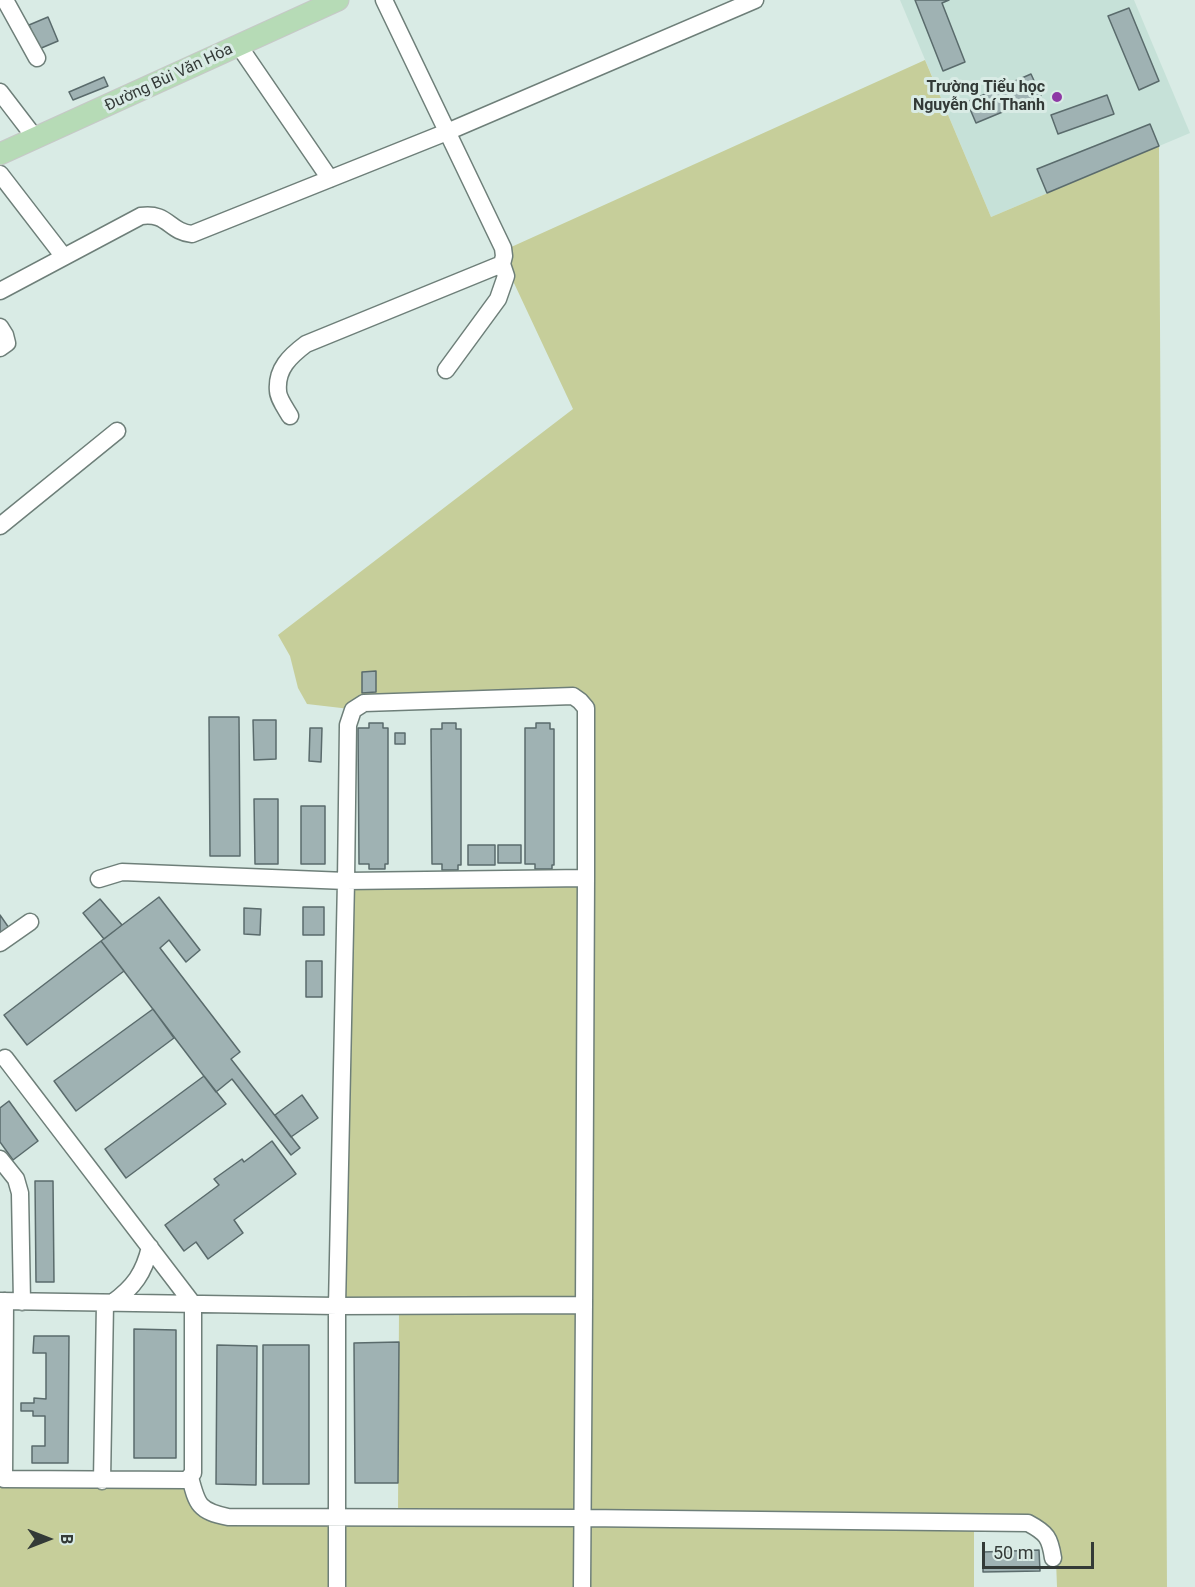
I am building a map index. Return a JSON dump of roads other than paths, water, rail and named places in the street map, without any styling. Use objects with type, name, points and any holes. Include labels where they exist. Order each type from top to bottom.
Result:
[{"type":"main road","name":"Đường Bùi Văn Hòa","points":[[0,154],[338,0]]},
{"type":"street","points":[[4,0],[37,58]]},
{"type":"street","points":[[384,0],[503,248],[502,264],[506,276],[498,299],[446,370]]},
{"type":"street","points":[[0,291],[141,216],[152,215],[163,218],[176,229],[192,234],[362,164],[447,132],[755,0]]},
{"type":"street","points":[[239,46],[330,179]]},
{"type":"street","points":[[0,93],[36,139]]},
{"type":"street","points":[[0,174],[64,257]]},
{"type":"street","points":[[290,416],[277,392],[281,369],[290,356],[306,344],[502,264]]},
{"type":"street","points":[[0,327],[7,343],[0,348]]},
{"type":"street","points":[[0,526],[117,430]]},
{"type":"street","points":[[337,1587],[337,1306],[348,725],[353,710],[364,703],[573,696],[586,708],[582,1587]]},
{"type":"street","points":[[99,879],[122,872],[346,881],[586,878]]},
{"type":"street","points":[[0,943],[30,922]]},
{"type":"street","points":[[0,1159],[16,1179],[20,1193],[9,1301],[4,1479],[187,1480],[193,1473],[193,1304],[5,1058]]},
{"type":"street","points":[[109,1303],[129,1291],[146,1264],[150,1247]]},
{"type":"street","points":[[9,1301],[337,1306],[584,1305]]},
{"type":"street","points":[[102,1481],[109,1303]]},
{"type":"street","points":[[190,1477],[196,1501],[213,1514],[228,1517],[337,1516],[1028,1523],[1047,1536],[1051,1542],[1053,1558]]},
{"type":"place","name":"Trường Tiểu học Nguyễn Chí Thanh","points":[[1057,97]]}]
